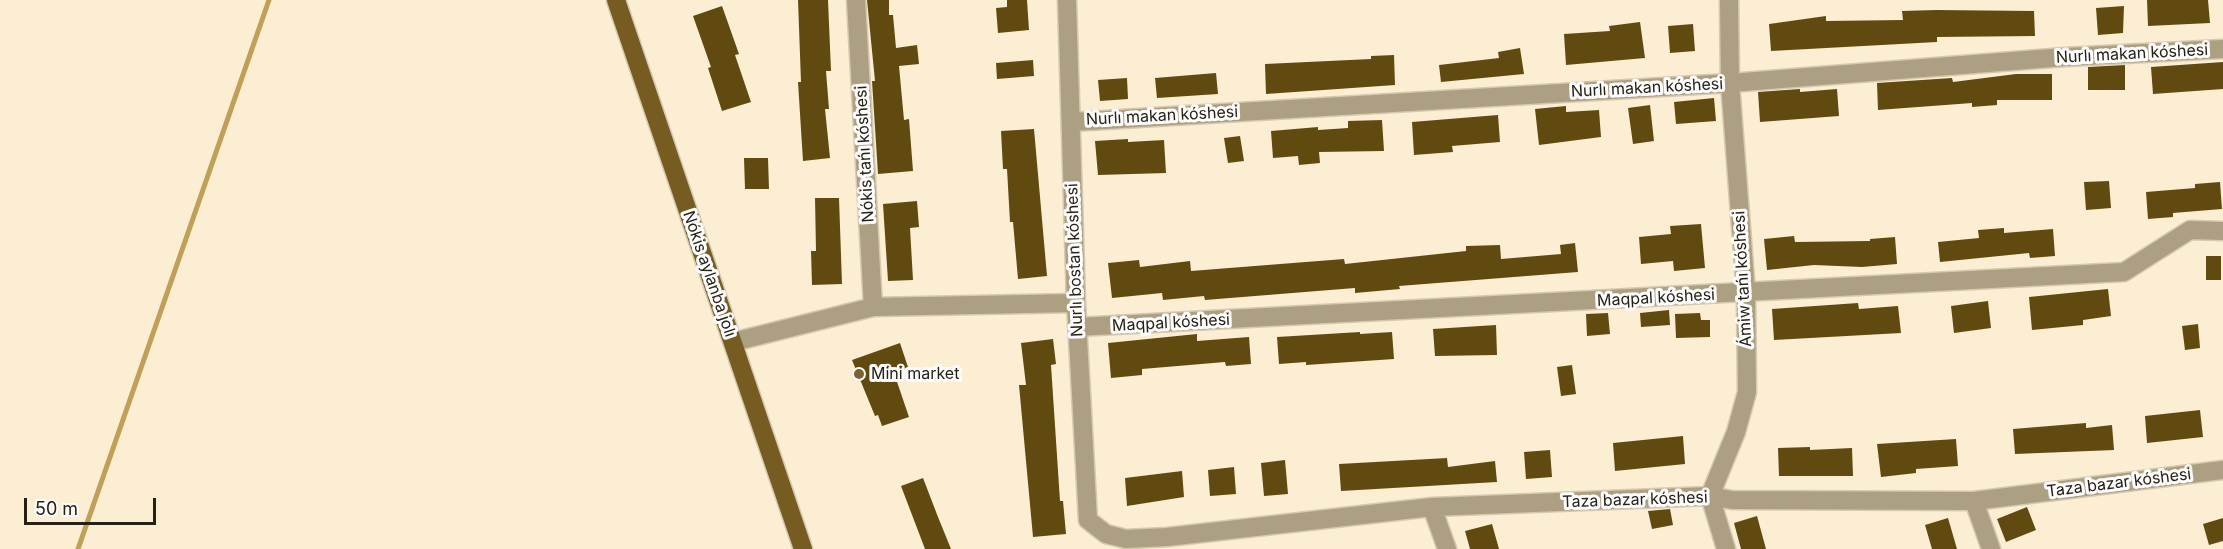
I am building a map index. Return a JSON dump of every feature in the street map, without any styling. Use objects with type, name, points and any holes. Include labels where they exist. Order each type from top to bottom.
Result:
[{"type":"main road","name":"Nókis aylanba jolı","points":[[616,0],[803,549]]},
{"type":"street","name":"Nókis tańı kóshesi","points":[[856,0],[873,308]]},
{"type":"street","name":"Nurlı bostan kóshesi","points":[[1067,0],[1076,303],[1088,520]]},
{"type":"street","name":"Ámiw tańı kóshesi","points":[[1710,496],[1736,432],[1747,392],[1746,293],[1730,83],[1729,0]]},
{"type":"street","name":"Nurlı makan kóshesi","points":[[1071,122],[1730,83],[2065,57],[2223,50]]},
{"type":"street","name":"Maqpal kóshesi","points":[[1077,327],[2124,272],[2190,230],[2223,231]]},
{"type":"street","points":[[733,342],[873,308],[1076,303]]},
{"type":"street","name":"Taza bazar kóshesi","points":[[1088,520],[1106,534],[1126,539],[1169,543],[1432,507],[1710,496],[1732,500],[1974,501],[2223,470]]},
{"type":"street","points":[[1710,496],[1726,549]]},
{"type":"street","points":[[1974,501],[1991,549]]},
{"type":"street","points":[[1432,507],[1447,549]]},
{"type":"building","points":[[798,0],[828,0],[831,71],[826,71],[829,109],[825,109],[830,158],[803,161],[798,82],[801,82]]},
{"type":"building","points":[[867,0],[889,0],[889,15],[893,15],[896,48],[917,45],[919,64],[899,66],[904,120],[909,119],[913,171],[878,174],[872,81],[875,81]]},
{"type":"building","points":[[1007,0],[1027,0],[1029,30],[998,33],[996,8],[1007,7]]},
{"type":"building","points":[[2147,0],[2208,0],[2210,23],[2148,26]]},
{"type":"building","points":[[722,6],[739,54],[735,55],[751,102],[722,111],[708,68],[711,67],[693,16]]},
{"type":"building","points":[[2124,6],[2123,33],[2098,35],[2096,8]]},
{"type":"building","points":[[1902,11],[2034,11],[2035,36],[1937,37],[1937,42],[1771,51],[1769,24],[1826,16],[1826,21],[1903,20]]},
{"type":"building","points":[[1640,22],[1645,58],[1566,65],[1564,34],[1610,31],[1609,26]]},
{"type":"building","points":[[1693,24],[1695,51],[1670,53],[1668,26]]},
{"type":"building","points":[[1520,48],[1524,74],[1441,82],[1439,65],[1499,58],[1498,52]]},
{"type":"building","points":[[1394,55],[1395,85],[1266,94],[1265,64],[1371,59],[1371,56]]},
{"type":"building","points":[[1033,60],[1034,76],[997,79],[996,63]]},
{"type":"building","points":[[2223,62],[2223,89],[2153,94],[2151,67]]},
{"type":"building","points":[[2125,65],[2125,90],[2088,90],[2088,67]]},
{"type":"building","points":[[1216,73],[1218,94],[1157,98],[1155,78]]},
{"type":"building","points":[[2016,74],[2052,74],[2052,100],[1997,100],[1997,105],[1972,107],[1972,103],[1878,110],[1877,83],[1952,78],[1953,82]]},
{"type":"building","points":[[1127,78],[1128,99],[1100,101],[1098,80]]},
{"type":"building","points":[[1800,89],[1800,92],[1837,89],[1839,116],[1760,122],[1758,92]]},
{"type":"building","points":[[1714,98],[1716,121],[1676,124],[1674,102]]},
{"type":"building","points":[[1650,105],[1654,141],[1633,144],[1628,108]]},
{"type":"building","points":[[1566,106],[1566,112],[1599,110],[1601,137],[1539,145],[1535,109]]},
{"type":"building","points":[[1498,115],[1500,142],[1452,146],[1453,152],[1414,155],[1412,122]]},
{"type":"building","points":[[1382,120],[1384,151],[1319,152],[1320,163],[1299,165],[1298,156],[1273,158],[1271,131],[1318,127],[1318,130],[1348,128],[1348,121]]},
{"type":"building","points":[[1034,129],[1047,276],[1018,279],[1013,222],[1010,222],[1007,169],[1003,169],[1001,131]]},
{"type":"building","points":[[1240,136],[1244,161],[1228,163],[1224,138]]},
{"type":"building","points":[[1128,139],[1128,142],[1164,140],[1166,173],[1098,175],[1095,141]]},
{"type":"building","points":[[744,158],[768,158],[769,189],[745,189]]},
{"type":"building","points":[[2109,181],[2111,208],[2086,210],[2084,182]]},
{"type":"building","points":[[2220,182],[2222,209],[2173,213],[2173,217],[2148,219],[2146,192],[2195,188],[2195,184]]},
{"type":"building","points":[[815,198],[839,198],[842,284],[812,285],[811,251],[816,251]]},
{"type":"building","points":[[917,201],[919,227],[910,228],[913,280],[888,281],[883,204]]},
{"type":"building","points":[[1701,224],[1705,268],[1674,271],[1673,261],[1641,264],[1639,237],[1671,234],[1670,226]]},
{"type":"building","points":[[2004,228],[2004,233],[2053,229],[2055,256],[2030,258],[2029,253],[1940,262],[1938,242],[1979,238],[1978,230]]},
{"type":"building","points":[[1794,236],[1795,242],[1870,241],[1870,239],[1895,237],[1897,264],[1862,267],[1814,265],[1767,270],[1764,239]]},
{"type":"building","points":[[1575,243],[1578,272],[1399,286],[1400,289],[1355,293],[1355,288],[1205,300],[1204,296],[1163,300],[1162,293],[1112,298],[1108,263],[1139,260],[1140,267],[1190,261],[1191,271],[1344,259],[1345,264],[1466,251],[1466,246],[1500,245],[1501,259],[1561,254],[1560,245]]},
{"type":"building","points":[[2206,256],[2221,256],[2221,280],[2206,280]]},
{"type":"building","points":[[2108,289],[2111,316],[2083,320],[2083,325],[2032,330],[2029,297]]},
{"type":"building","points":[[1988,301],[1991,328],[1954,333],[1951,306]]},
{"type":"building","points":[[1858,303],[1859,309],[1898,306],[1901,333],[1774,340],[1772,309]]},
{"type":"building","points":[[1669,310],[1670,325],[1641,327],[1640,313]]},
{"type":"building","points":[[1608,313],[1610,334],[1587,336],[1586,314]]},
{"type":"building","points":[[1700,313],[1701,320],[1710,320],[1710,337],[1676,338],[1675,314]]},
{"type":"building","points":[[2198,324],[2200,348],[2185,350],[2182,326]]},
{"type":"building","points":[[1496,325],[1497,355],[1435,356],[1433,329]]},
{"type":"building","points":[[1360,332],[1360,334],[1392,332],[1394,359],[1306,365],[1306,362],[1279,364],[1277,337]]},
{"type":"building","points":[[1197,334],[1197,341],[1249,337],[1251,364],[1226,366],[1225,362],[1142,369],[1142,375],[1111,378],[1108,343]]},
{"type":"building","points":[[1053,339],[1056,364],[1051,365],[1060,501],[1063,501],[1066,534],[1033,537],[1019,385],[1026,385],[1021,343]]},
{"type":"building","points":[[900,343],[908,367],[894,373],[909,417],[882,426],[878,415],[875,416],[852,360]]},
{"type":"building","points":[[1572,365],[1576,394],[1561,396],[1557,367]]},
{"type":"building","points":[[2200,410],[2203,437],[2147,443],[2145,416]]},
{"type":"building","points":[[2086,423],[2086,428],[2112,425],[2114,450],[2015,454],[2013,429]]},
{"type":"building","points":[[1683,436],[1685,464],[1615,471],[1613,443]]},
{"type":"building","points":[[1956,439],[1958,466],[1916,469],[1916,473],[1881,477],[1877,444]]},
{"type":"building","points":[[1810,447],[1810,450],[1852,448],[1853,476],[1779,476],[1778,448]]},
{"type":"building","points":[[1550,450],[1552,477],[1526,479],[1524,452]]},
{"type":"building","points":[[1447,458],[1448,467],[1495,461],[1497,482],[1341,491],[1339,464]]},
{"type":"building","points":[[1285,460],[1288,494],[1264,496],[1261,463]]},
{"type":"building","points":[[1234,467],[1236,494],[1210,496],[1208,470]]},
{"type":"building","points":[[1182,471],[1184,497],[1127,506],[1125,478]]},
{"type":"building","points":[[923,478],[951,549],[925,549],[901,486]]},
{"type":"building","points":[[2027,507],[2036,530],[2006,542],[1997,519]]},
{"type":"building","points":[[1670,509],[1673,525],[1652,529],[1648,511]]},
{"type":"building","points":[[1757,516],[1766,549],[1741,549],[1734,523]]},
{"type":"building","points":[[1948,518],[1957,549],[1932,549],[1925,525]]},
{"type":"building","points":[[2223,518],[2223,541],[2209,545],[2203,524]]},
{"type":"building","points":[[1492,524],[1499,549],[1470,549],[1465,531]]},
{"type":"waterway","points":[[78,549],[269,0]]},
{"type":"place","name":"Mini market","points":[[859,374]]}]
